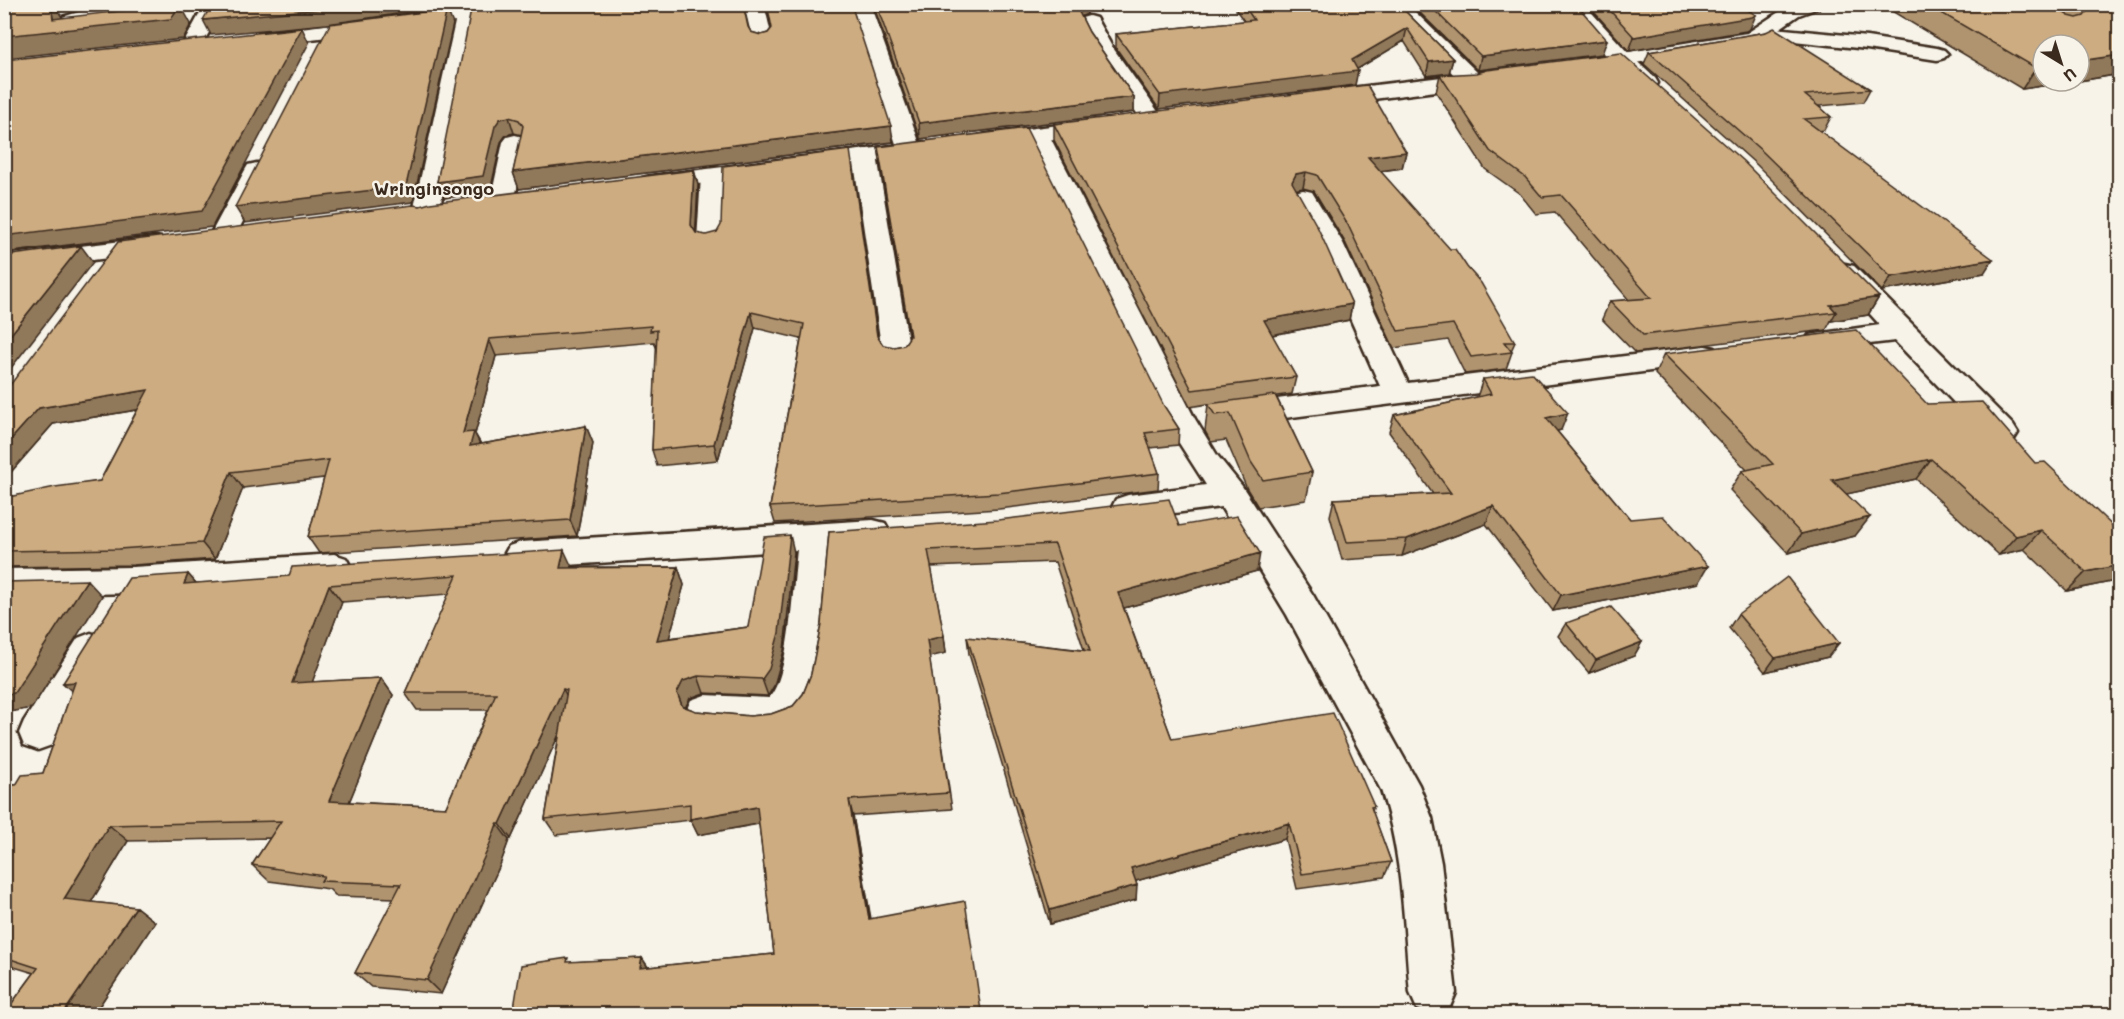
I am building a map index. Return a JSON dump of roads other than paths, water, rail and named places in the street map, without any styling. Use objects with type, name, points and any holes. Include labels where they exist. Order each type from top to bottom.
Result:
[{"type":"street","points":[[4,26],[76,4]]},
{"type":"street","points":[[192,46],[215,4]]},
{"type":"street","points":[[237,41],[326,35],[536,4]]},
{"type":"street","points":[[754,4],[764,42]]},
{"type":"street","points":[[860,4],[910,150]]},
{"type":"street","points":[[1395,4],[1472,80]]},
{"type":"street","points":[[1572,4],[1622,60],[1666,100]]},
{"type":"street","points":[[1564,68],[1748,39],[1763,33],[1801,6]]},
{"type":"street","points":[[425,212],[467,15]]},
{"type":"street","points":[[1089,22],[1134,122]]},
{"type":"street","points":[[1763,33],[1879,44],[1937,54]]},
{"type":"street","points":[[313,60],[326,35]]},
{"type":"street","points":[[169,48],[214,44]]},
{"type":"street","points":[[1307,101],[1506,76]]},
{"type":"street","points":[[631,186],[1177,117]]},
{"type":"street","points":[[1037,135],[1180,421],[1300,605],[1383,752],[1399,785],[1411,818],[1420,863],[1433,993]]},
{"type":"street","points":[[502,202],[515,142]]},
{"type":"street","points":[[4,263],[210,239],[265,154]]},
{"type":"street","points":[[865,156],[896,352]]},
{"type":"street","points":[[710,242],[713,176]]},
{"type":"street","points":[[1303,197],[1330,243],[1398,394]]},
{"type":"street","points":[[99,276],[119,249]]},
{"type":"street","points":[[1828,255],[1903,331],[1960,394],[2018,449]]},
{"type":"street","points":[[1797,344],[1903,331]]},
{"type":"street","points":[[1180,421],[1727,352]]},
{"type":"street","points":[[1103,510],[1230,495]]},
{"type":"street","points":[[492,557],[907,530]]},
{"type":"street","points":[[705,711],[770,714],[782,710],[792,699],[801,669],[815,536]]},
{"type":"street","points":[[4,583],[119,603],[360,566]]},
{"type":"street","points":[[38,733],[119,603]]},
{"type":"district","name":"Wringinsongo","points":[[434,189]]}]
